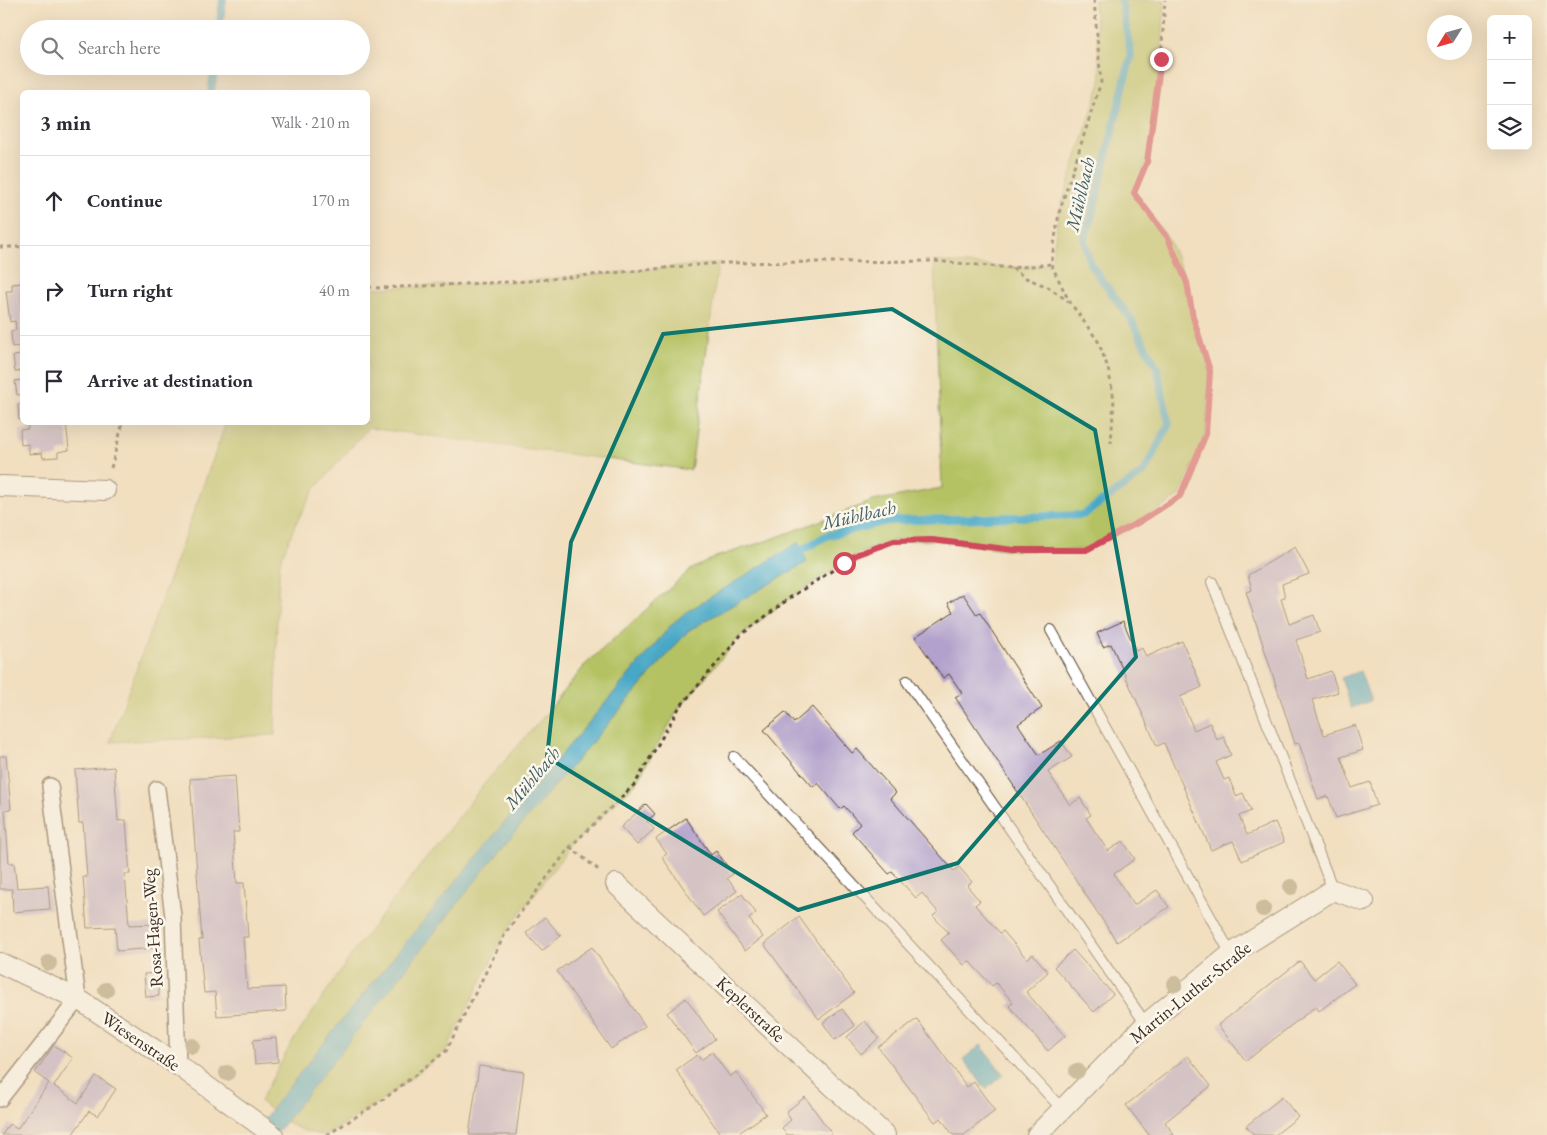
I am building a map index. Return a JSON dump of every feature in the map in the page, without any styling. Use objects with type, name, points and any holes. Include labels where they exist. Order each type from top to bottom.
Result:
[{"type":"street","points":[[0,486],[105,490]]},
{"type":"street","points":[[0,1099],[78,999],[50,786]]},
{"type":"street","name":"Rosa-Hagen-Weg","points":[[157,789],[172,916],[178,1066]]},
{"type":"street","name":"Keplerstraße","points":[[616,884],[885,1135]]},
{"type":"street","points":[[1333,890],[1364,901]]},
{"type":"street","name":"Martin-Luther-Straße","points":[[1037,1135],[1146,1024],[1231,954],[1333,890]]},
{"type":"street","name":"Wiesenstraße","points":[[0,963],[78,999],[178,1066],[273,1135]]},
{"type":"lane","points":[[1212,582],[1333,890]]},
{"type":"lane","points":[[1051,630],[1231,954]]},
{"type":"lane","points":[[907,681],[1146,1024]]},
{"type":"lane","points":[[734,757],[1062,1109]]},
{"type":"path","points":[[1094,0],[1101,82],[1059,213],[1051,264],[1068,301],[1098,341],[1108,368],[1114,399],[1111,443]]},
{"type":"path","points":[[327,1135],[384,1099],[446,1052],[506,932],[570,846],[635,784],[679,708],[741,635],[791,597],[858,554],[894,541],[932,540],[1014,550],[1086,550],[1141,521],[1180,496],[1206,434],[1210,371],[1193,317],[1187,283],[1168,238],[1134,193],[1147,162],[1161,59],[1165,0]]},
{"type":"path","points":[[0,247],[20,247]]},
{"type":"path","points":[[370,287],[528,281],[718,263],[934,261],[1012,268],[1051,264]]},
{"type":"path","points":[[1012,268],[1026,278],[1048,287],[1068,301]]},
{"type":"path","points":[[105,490],[122,425]]},
{"type":"path","points":[[570,846],[616,884]]},
{"type":"highlighted area","points":[[892,309],[1095,430],[1136,657],[958,863],[798,910],[547,757],[571,542],[663,334]]},
{"type":"green space","points":[[1094,0],[1165,0],[1161,59],[1147,162],[1134,193],[1168,238],[1187,283],[1193,317],[1210,371],[1206,434],[1180,496],[1141,521],[1086,550],[1014,550],[932,540],[894,541],[858,554],[791,597],[741,635],[679,708],[635,784],[570,847],[506,932],[446,1051],[384,1099],[327,1135],[299,1129],[283,1119],[260,1101],[291,1044],[356,948],[485,783],[545,715],[586,664],[690,570],[716,557],[769,540],[873,501],[942,488],[934,261],[1012,268],[1051,263],[1059,213],[1101,82]]},
{"type":"green space","points":[[718,263],[691,470],[368,428],[315,489],[296,523],[280,561],[277,611],[275,735],[110,742],[225,425],[370,425],[370,287],[528,281]]},
{"type":"water","points":[[799,542],[807,562],[688,631],[507,841],[275,1135],[251,1135],[342,1020],[513,812],[672,624],[685,613]]},
{"type":"water","points":[[1360,671],[1371,701],[1351,708],[1341,678]]},
{"type":"water","points":[[981,1045],[1004,1075],[986,1089],[963,1059]]},
{"type":"building","points":[[20,283],[20,346],[12,347],[11,331],[16,330],[15,321],[10,322],[6,291],[12,291],[12,284]]},
{"type":"building","points":[[20,355],[20,371],[15,372],[13,356]]},
{"type":"building","points":[[20,380],[20,394],[17,395],[15,381]]},
{"type":"building","points":[[20,404],[20,420],[19,420],[18,405]]},
{"type":"building","points":[[27,425],[66,425],[69,450],[58,452],[58,457],[43,458],[42,453],[29,454],[29,444],[21,445],[20,430],[28,429]]},
{"type":"building","points":[[1295,547],[1309,574],[1282,584],[1285,597],[1281,599],[1289,624],[1314,615],[1320,632],[1296,640],[1308,679],[1331,671],[1338,692],[1312,700],[1324,735],[1355,725],[1363,750],[1341,757],[1352,788],[1370,782],[1377,805],[1336,818],[1328,796],[1318,799],[1299,743],[1295,744],[1246,592],[1252,590],[1248,575]]},
{"type":"building","points":[[963,594],[977,615],[980,613],[1042,708],[1018,724],[1039,755],[1061,741],[1072,757],[1048,772],[1070,805],[1080,798],[1091,815],[1086,818],[1108,851],[1123,841],[1135,859],[1114,874],[1134,905],[1157,890],[1169,907],[1117,942],[955,697],[962,693],[949,674],[943,678],[915,637],[953,612],[948,603]]},
{"type":"building","points":[[1123,621],[1136,651],[1142,648],[1146,657],[1182,641],[1202,687],[1180,697],[1194,730],[1210,723],[1217,740],[1224,737],[1231,755],[1216,762],[1224,780],[1229,778],[1236,796],[1243,793],[1251,811],[1239,816],[1247,835],[1275,822],[1284,842],[1242,861],[1233,841],[1211,850],[1164,743],[1157,746],[1111,644],[1103,647],[1097,633]]},
{"type":"building","points":[[812,707],[852,753],[857,749],[896,793],[890,798],[954,871],[959,867],[972,882],[967,886],[980,901],[975,905],[1000,933],[1003,931],[1027,959],[1033,954],[1048,972],[1026,992],[1065,1036],[1048,1051],[1009,1006],[1013,1002],[996,983],[992,986],[969,961],[964,965],[941,940],[949,933],[933,916],[938,912],[922,893],[916,898],[892,872],[889,874],[852,832],[860,824],[844,806],[840,809],[818,783],[813,787],[764,730],[785,712],[794,723]]},
{"type":"building","points":[[0,756],[6,756],[11,809],[5,810],[9,863],[14,863],[17,888],[48,886],[50,909],[13,912],[12,889],[0,889]]},
{"type":"building","points":[[114,767],[118,821],[126,820],[130,874],[125,874],[129,925],[153,924],[155,948],[117,951],[115,927],[87,928],[83,877],[87,877],[83,823],[79,823],[75,770]]},
{"type":"building","points":[[235,776],[239,832],[233,832],[237,883],[244,883],[248,937],[243,937],[247,989],[285,987],[286,1011],[217,1016],[215,992],[204,993],[199,940],[202,940],[190,779]]},
{"type":"building","points":[[646,804],[655,814],[647,821],[654,829],[637,845],[621,827]]},
{"type":"building","points":[[686,818],[711,855],[716,851],[733,874],[727,878],[737,891],[703,916],[662,857],[667,854],[656,839]]},
{"type":"building","points":[[742,894],[756,913],[749,919],[763,937],[745,951],[717,912]]},
{"type":"building","points":[[545,917],[561,936],[542,951],[526,933]]},
{"type":"building","points":[[799,917],[854,993],[819,1019],[764,944]]},
{"type":"building","points":[[592,947],[645,1026],[611,1049],[557,971]]},
{"type":"building","points":[[1073,950],[1113,994],[1094,1012],[1054,967]]},
{"type":"building","points":[[1300,961],[1314,979],[1337,961],[1355,984],[1319,1011],[1316,1006],[1246,1061],[1218,1025]]},
{"type":"building","points":[[157,973],[159,996],[146,997],[144,974]]},
{"type":"building","points":[[686,998],[715,1039],[696,1053],[667,1013]]},
{"type":"building","points":[[842,1009],[855,1026],[835,1040],[823,1023]]},
{"type":"building","points":[[917,1019],[967,1087],[974,1082],[995,1111],[964,1135],[953,1135],[941,1118],[935,1122],[878,1047]]},
{"type":"building","points":[[865,1021],[879,1038],[861,1054],[847,1037]]},
{"type":"building","points":[[276,1038],[278,1062],[255,1064],[253,1040]]},
{"type":"building","points":[[54,1045],[73,1058],[54,1086],[78,1103],[96,1076],[116,1089],[98,1116],[89,1111],[72,1135],[2,1135],[9,1124],[17,1129],[49,1083],[35,1073]]},
{"type":"building","points":[[712,1052],[730,1077],[736,1072],[766,1114],[736,1135],[721,1135],[676,1070],[697,1055],[701,1060]]},
{"type":"building","points":[[1188,1056],[1211,1086],[1165,1122],[1174,1135],[1149,1135],[1126,1105]]},
{"type":"building","points":[[479,1066],[524,1072],[516,1135],[469,1135]]},
{"type":"building","points":[[805,1097],[831,1135],[787,1135],[782,1128],[791,1120],[786,1112]]},
{"type":"building","points":[[1282,1097],[1298,1117],[1275,1135],[1254,1135],[1246,1126]]},
{"type":"waterway","points":[[220,20],[223,0]]},
{"type":"waterway","name":"Mühlbach","points":[[794,555],[826,536],[887,521],[1083,515],[1144,472],[1169,424],[1157,368],[1130,318],[1090,264],[1084,240],[1092,215],[1131,55],[1121,0]]},
{"type":"waterway","points":[[211,90],[214,75]]},
{"type":"route","points":[[844,563],[858,554],[894,541],[932,540],[1014,550],[1086,550],[1141,521],[1180,496],[1206,434],[1210,371],[1193,317],[1187,283],[1168,238],[1134,193],[1147,162],[1161,59]]}]
